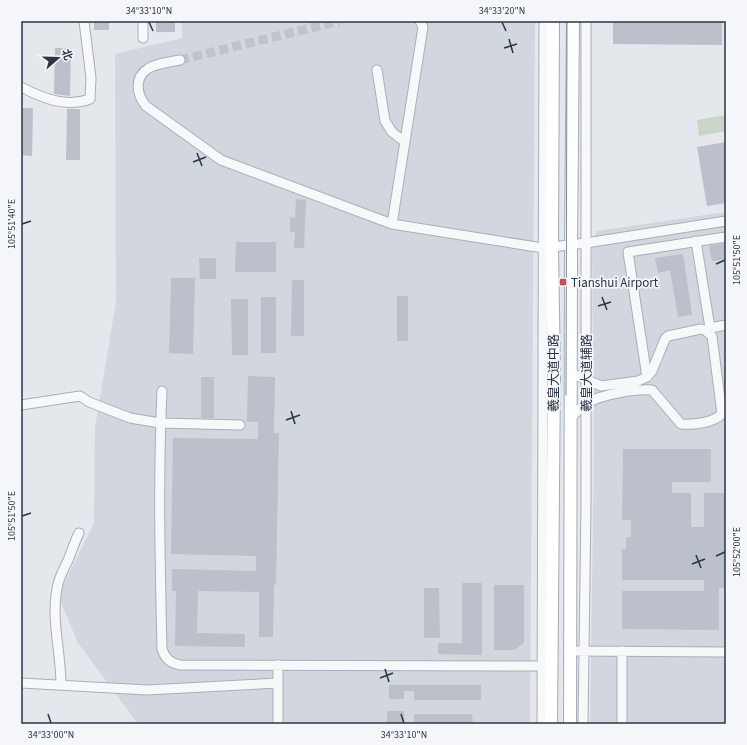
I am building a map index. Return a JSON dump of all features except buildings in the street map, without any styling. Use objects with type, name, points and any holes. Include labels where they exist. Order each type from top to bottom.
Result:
[{"type":"main road","name":"羲皇大道中路","points":[[551,724],[554,372],[548,248],[554,21]]},
{"type":"main road","name":"羲皇大道中路","points":[[570,724],[573,21]]},
{"type":"street","points":[[21,87],[51,101],[79,103],[90,99],[91,78],[84,21]]},
{"type":"street","points":[[143,21],[143,38]]},
{"type":"street","points":[[392,224],[423,27],[420,21]]},
{"type":"street","points":[[542,724],[548,248],[544,21]]},
{"type":"street","name":"羲皇大道辅路","points":[[583,724],[586,404],[586,21]]},
{"type":"street","points":[[180,60],[155,65],[148,68],[143,73],[139,79],[138,94],[146,106],[221,160],[392,224],[548,248],[726,221]]},
{"type":"street","points":[[377,70],[385,121],[392,132],[405,142]]},
{"type":"street","points":[[647,377],[628,252],[726,237]]},
{"type":"street","points":[[571,418],[586,404],[602,396],[645,390],[652,390],[681,424],[717,419],[722,414],[711,332],[696,241]]},
{"type":"street","points":[[571,372],[601,386],[638,381],[647,377],[652,371],[665,339],[668,336],[701,329],[711,332],[726,325]]},
{"type":"street","points":[[162,391],[160,423],[160,560],[162,649],[164,654],[171,662],[181,665],[542,666]]},
{"type":"street","points":[[21,405],[80,396],[89,402],[130,418],[160,423],[240,425]]},
{"type":"street","points":[[61,685],[61,665],[55,616],[58,583],[80,533]]},
{"type":"street","points":[[570,651],[726,652]]},
{"type":"street","points":[[622,652],[622,724]]},
{"type":"street","points":[[278,665],[278,724]]},
{"type":"street","points":[[21,683],[147,690],[278,683]]},
{"type":"shaded area","points":[[182,21],[535,21],[530,724],[138,724],[78,643],[58,595],[94,523],[95,428],[116,302],[115,54],[182,38]]},
{"type":"shaded area","points":[[726,212],[726,724],[590,724],[594,448],[592,242],[597,231]]},
{"type":"green space","points":[[726,115],[726,131],[699,136],[697,120]]},
{"type":"tunnel","points":[[180,60],[339,21]]},
{"type":"tram line","points":[[566,395],[567,21]]},
{"type":"place","name":"Tianshui Airport","points":[[563,282]]}]
